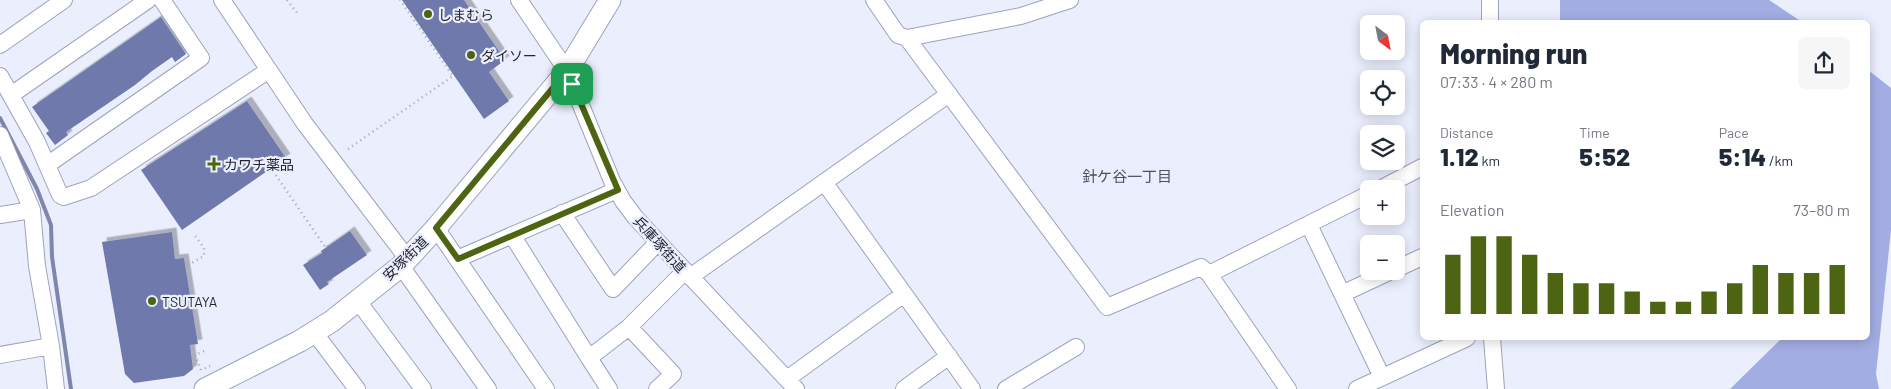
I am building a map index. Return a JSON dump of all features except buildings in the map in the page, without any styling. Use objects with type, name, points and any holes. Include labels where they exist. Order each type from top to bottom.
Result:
[{"type":"main road","name":"安塚街道","points":[[215,382],[314,332],[358,301],[404,262],[436,228],[567,71],[610,0]]},
{"type":"street","points":[[2,43],[64,0]]},
{"type":"street","points":[[11,95],[148,0]]},
{"type":"street","points":[[46,165],[201,58],[162,0]]},
{"type":"street","points":[[222,0],[305,124],[348,178],[488,389]]},
{"type":"street","name":"兵庫塚街道","points":[[519,0],[567,71],[618,190],[635,217],[792,384]]},
{"type":"street","points":[[874,0],[898,35],[907,38],[1021,16],[1070,0]]},
{"type":"street","points":[[1490,0],[1490,20]]},
{"type":"street","points":[[907,38],[1107,307],[1201,267],[1209,274],[1288,389]]},
{"type":"street","points":[[0,76],[37,142],[60,195],[64,197],[91,188],[269,70]]},
{"type":"street","points":[[589,358],[629,327],[688,274],[949,94]]},
{"type":"street","points":[[0,135],[32,210],[37,266],[51,346],[56,389]]},
{"type":"street","points":[[1397,180],[1420,168]]},
{"type":"street","points":[[824,182],[972,389]]},
{"type":"street","points":[[458,259],[618,190]]},
{"type":"street","points":[[1209,274],[1360,199]]},
{"type":"street","points":[[0,216],[32,210]]},
{"type":"street","points":[[562,213],[613,290],[658,242]]},
{"type":"street","points":[[1309,225],[1382,376]]},
{"type":"street","points":[[436,228],[458,259],[539,387]]},
{"type":"street","points":[[512,235],[609,389]]},
{"type":"street","points":[[1405,265],[1420,258]]},
{"type":"street","points":[[1342,294],[1372,280]]},
{"type":"street","points":[[792,384],[904,294]]},
{"type":"street","points":[[358,301],[423,389]]},
{"type":"street","points":[[629,327],[673,374],[657,389]]},
{"type":"street","points":[[314,332],[358,389]]},
{"type":"street","points":[[1357,389],[1463,340]]},
{"type":"street","points":[[1492,340],[1496,389]]},
{"type":"street","points":[[0,355],[51,346]]},
{"type":"street","points":[[1006,389],[1076,347]]},
{"type":"street","points":[[904,389],[949,356]]},
{"type":"path","points":[[287,0],[298,14]]},
{"type":"path","points":[[348,148],[453,76],[400,0]]},
{"type":"path","points":[[273,171],[325,247]]},
{"type":"path","points":[[188,265],[204,256],[204,248],[193,233]]},
{"type":"path","points":[[204,351],[195,355],[201,370],[215,382]]},
{"type":"shaded area","points":[[1560,0],[1769,0],[1799,20],[1560,20]]},
{"type":"shaded area","points":[[1870,72],[1891,88],[1891,230],[1876,374],[1879,389],[1730,389],[1780,340],[1870,340]]},
{"type":"waterway","points":[[0,118],[37,189],[51,225],[52,257],[71,389]]},
{"type":"place","name":"しまむら","points":[[428,14]]},
{"type":"place","name":"ダイソー","points":[[471,55]]},
{"type":"place","name":"カワチ薬品","points":[[214,164]]},
{"type":"place","name":"TSUTAYA","points":[[152,301]]},
{"type":"district","name":"針ケ谷一丁目","points":[[1127,176]]},
{"type":"route","points":[[567,71],[572,84],[612,181],[618,190],[458,259],[436,228],[567,71]]}]
